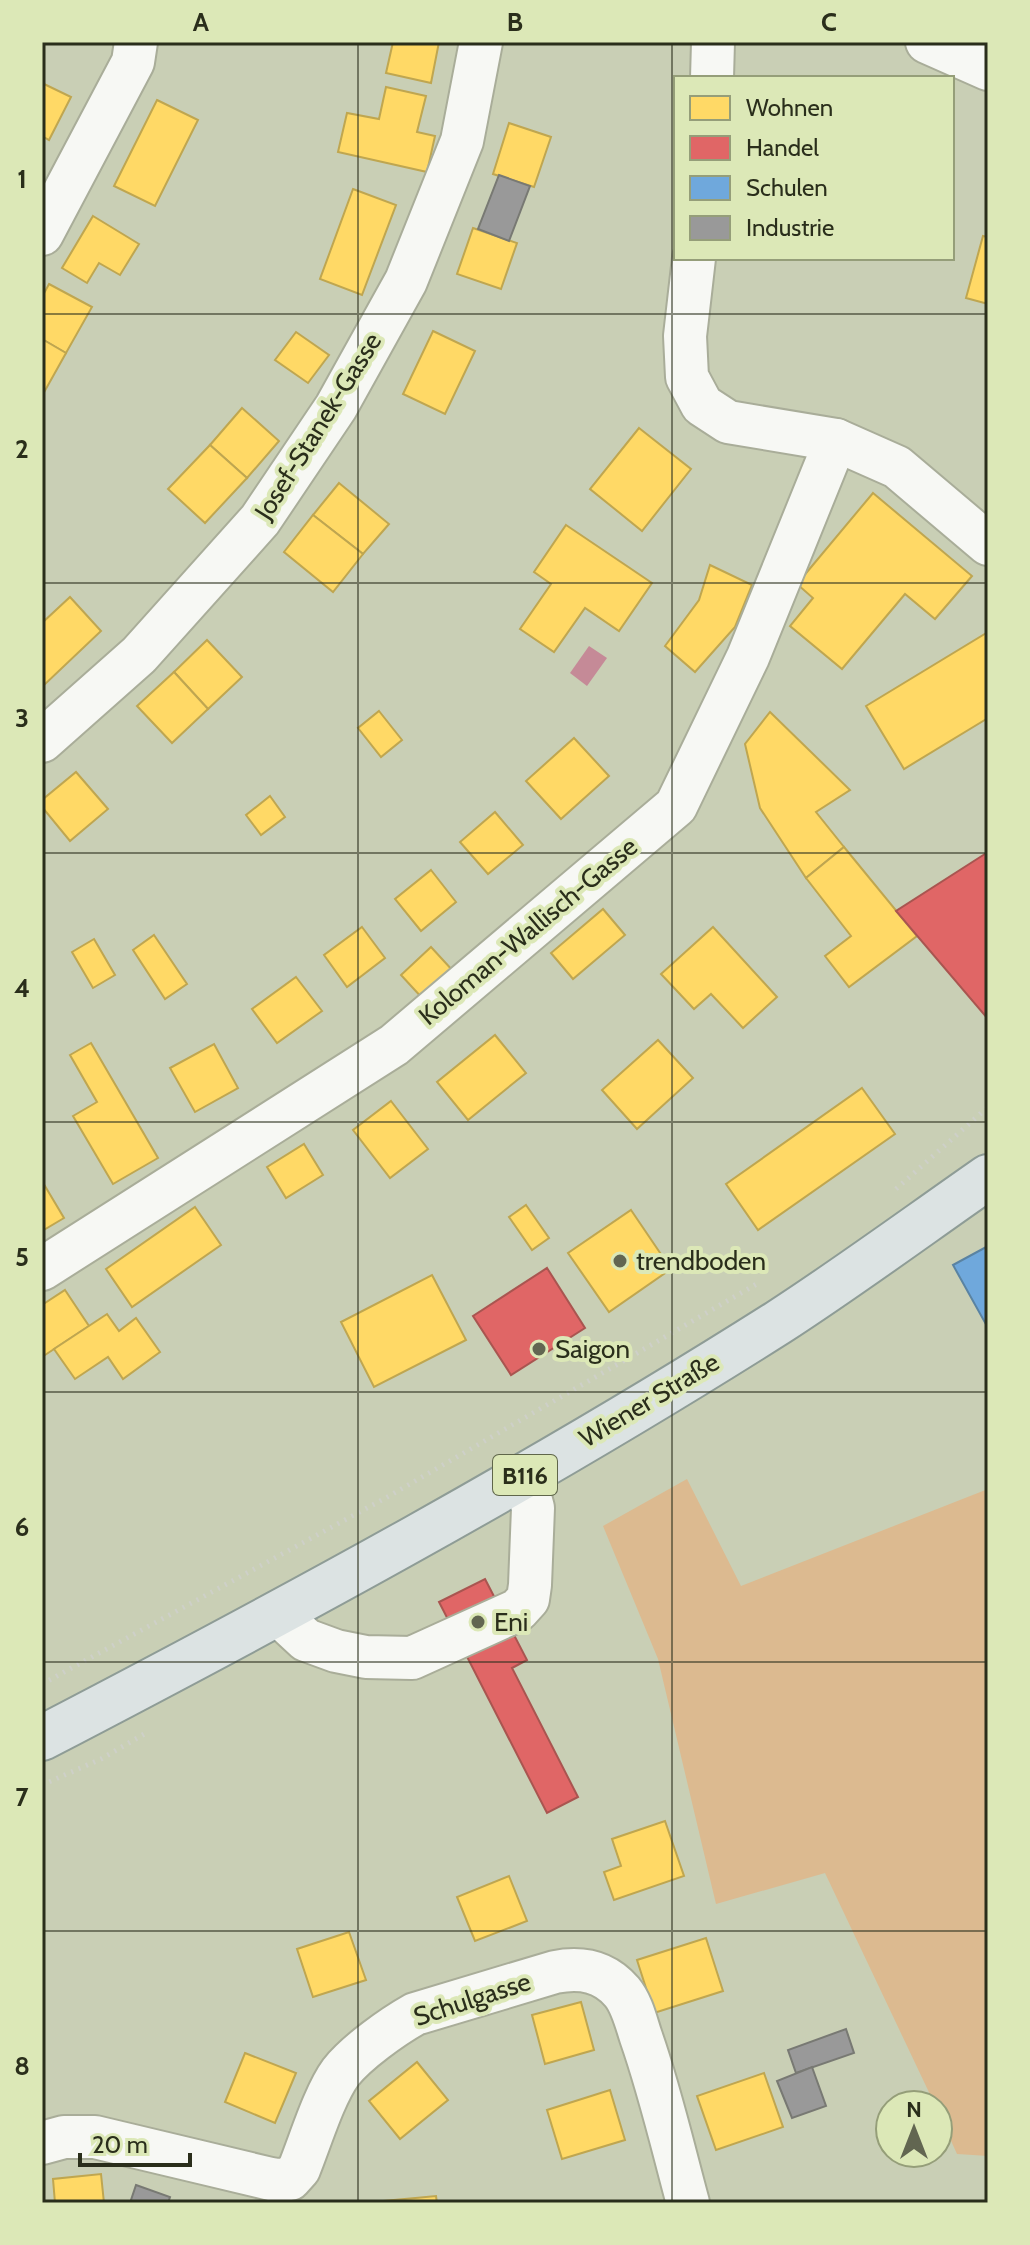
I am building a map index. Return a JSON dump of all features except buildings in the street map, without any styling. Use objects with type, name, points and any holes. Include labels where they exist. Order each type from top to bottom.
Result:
[{"type":"main road","name":"Wiener Straße","points":[[42,1738],[279,1615],[524,1475],[780,1321],[988,1177]]},
{"type":"street","points":[[42,234],[133,62],[136,42]]},
{"type":"street","name":"Josef-Stanek-Gasse","points":[[42,741],[139,655],[260,520],[336,407],[406,281],[462,141],[481,42]]},
{"type":"street","points":[[712,76],[713,42]]},
{"type":"street","points":[[927,42],[988,69]]},
{"type":"street","points":[[694,260],[685,336],[687,377],[702,405],[728,422],[836,440],[897,467],[988,544]]},
{"type":"street","name":"Koloman-Wallisch-Gasse","points":[[42,1269],[394,1045],[676,806],[748,657],[836,440]]},
{"type":"street","points":[[279,1615],[306,1640],[336,1651],[366,1657],[412,1658],[518,1610],[528,1599],[530,1585],[533,1508],[524,1475]]},
{"type":"street","name":"Schulgasse","points":[[42,2143],[64,2137],[95,2137],[275,2180],[290,2179],[299,2169],[342,2072],[399,2023],[415,2014],[555,1972],[588,1970],[604,1977],[621,1991],[629,2003],[648,2054],[688,2203]]},
{"type":"path","points":[[885,1198],[988,1107]]},
{"type":"path","points":[[42,1684],[391,1495],[769,1276]]},
{"type":"shaded area","points":[[589,646],[607,658],[587,686],[570,673]]},
{"type":"shaded area","points":[[687,1479],[741,1586],[988,1489],[988,2156],[957,2154],[954,2147],[954,2089],[927,2089],[825,1873],[716,1904],[658,1659],[603,1526]]},
{"type":"place","name":"trendboden","points":[[620,1261]]},
{"type":"place","name":"Saigon","points":[[539,1349]]},
{"type":"place","name":"Eni","points":[[478,1622]]}]
